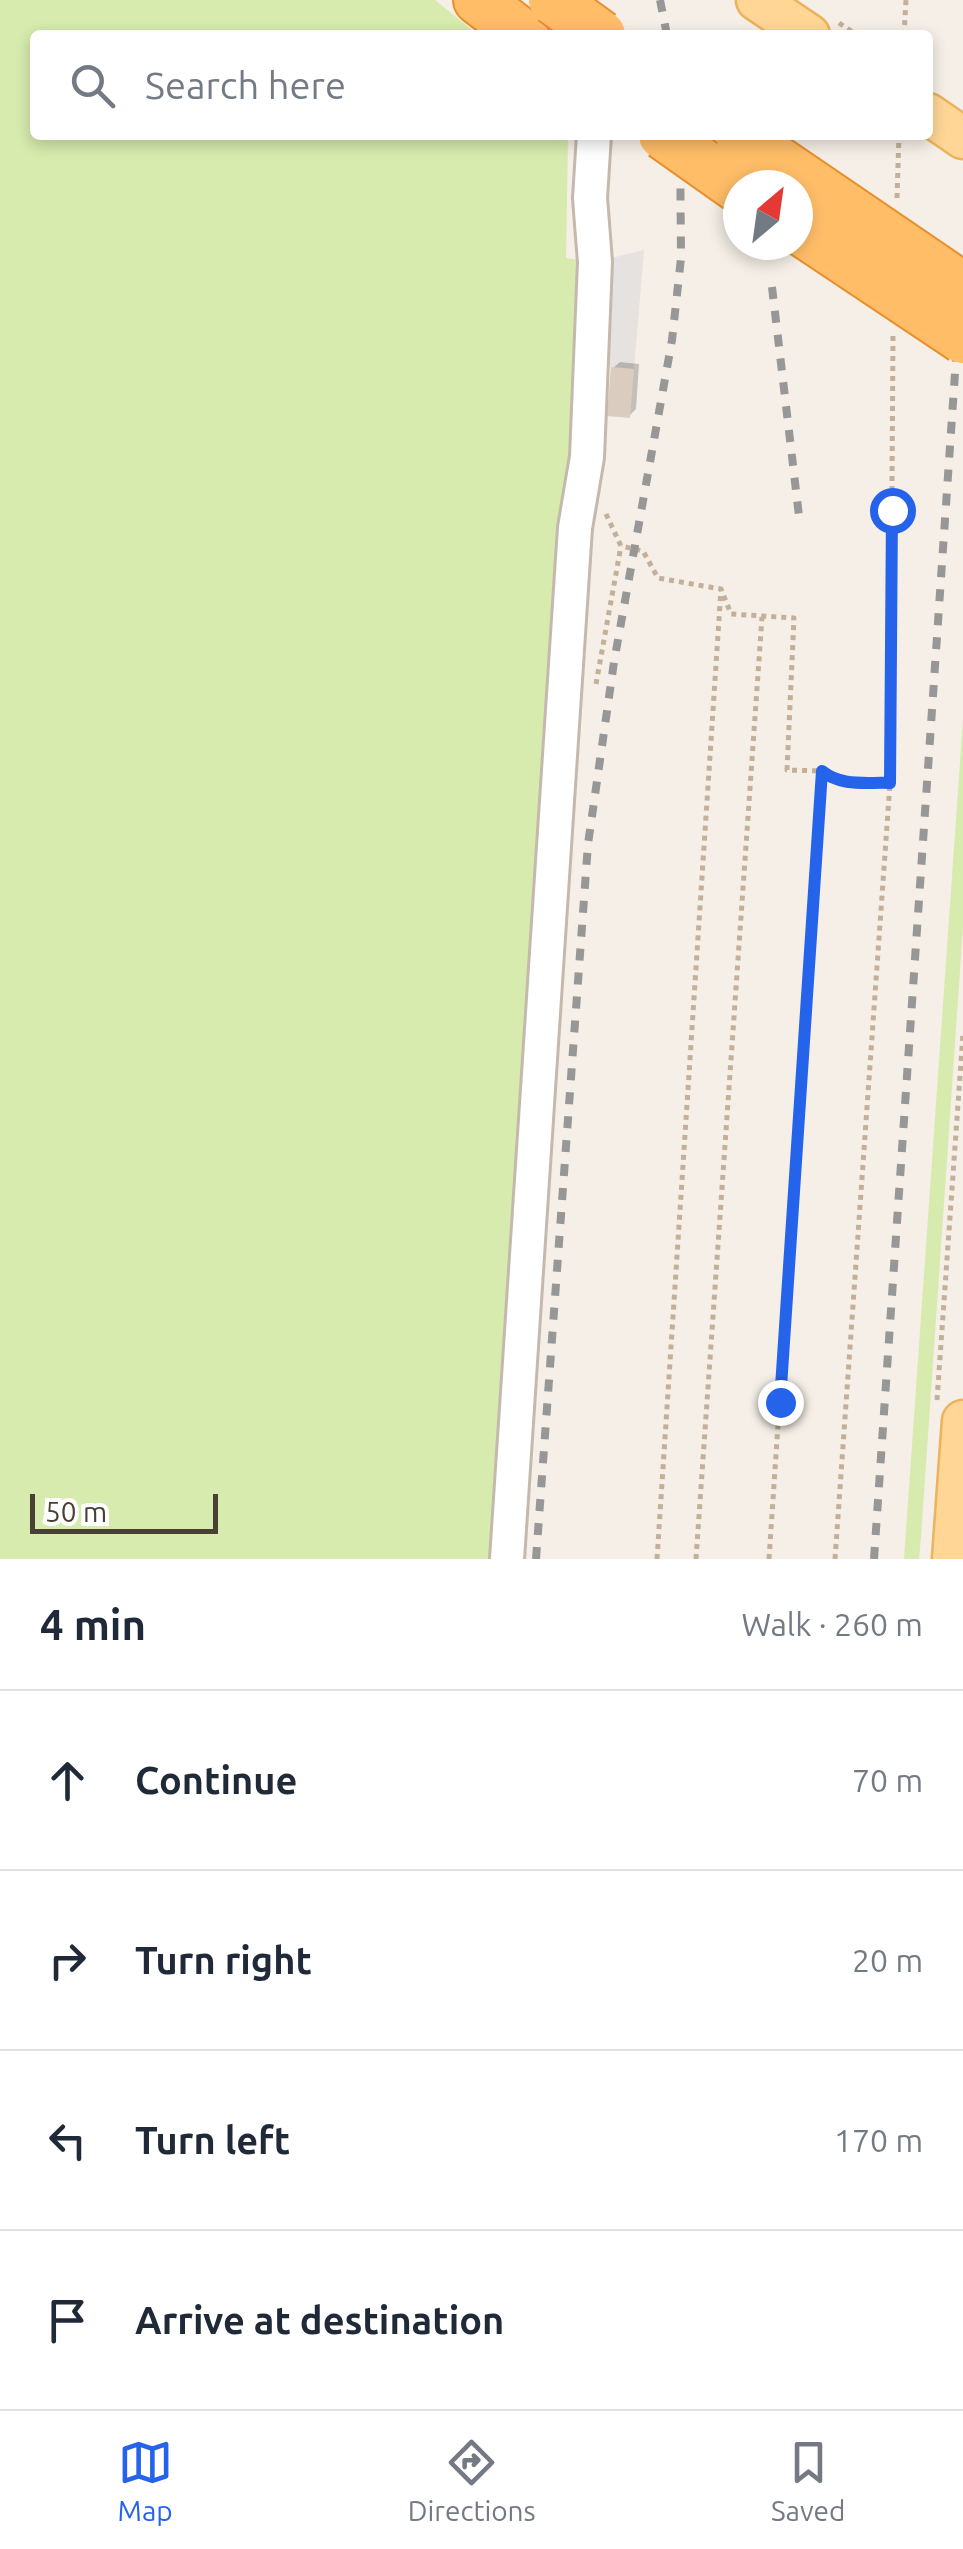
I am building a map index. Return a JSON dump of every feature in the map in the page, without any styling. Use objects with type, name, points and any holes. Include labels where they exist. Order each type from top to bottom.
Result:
[{"type":"highway","points":[[478,0],[517,30]]},
{"type":"highway","points":[[552,0],[593,30]]},
{"type":"highway","points":[[671,140],[723,177]]},
{"type":"highway","points":[[747,140],[963,287]]},
{"type":"highway","points":[[813,239],[963,339]]},
{"type":"main road","points":[[757,0],[802,30]]},
{"type":"main road","points":[[933,117],[963,138]]},
{"type":"main road","points":[[950,1412],[953,1559]]},
{"type":"lane","points":[[600,30],[602,0]]},
{"type":"lane","points":[[507,1559],[579,506],[587,456],[596,262],[590,198],[594,140]]},
{"type":"path","points":[[904,30],[906,0]]},
{"type":"path","points":[[897,204],[899,140]]},
{"type":"path","points":[[835,1559],[890,783],[893,317]]},
{"type":"path","points":[[579,506],[610,517],[621,546],[643,551],[658,578],[721,589]]},
{"type":"path","points":[[721,589],[731,614],[794,618],[787,770],[822,771],[832,780],[845,782],[890,783]]},
{"type":"path","points":[[657,1559],[721,589]]},
{"type":"path","points":[[696,1559],[762,617]]},
{"type":"path","points":[[769,1559],[822,771]]},
{"type":"path","points":[[950,1412],[963,1034]]},
{"type":"green space","points":[[0,0],[435,0],[472,30],[30,30],[30,140],[568,140],[566,258],[585,265],[491,1559],[0,1559]]},
{"type":"green space","points":[[963,720],[963,927],[921,1537],[919,1559],[904,1559]]},
{"type":"shaded area","points":[[644,250],[634,369],[590,366],[595,262]]},
{"type":"building","points":[[611,367],[634,369],[630,418],[607,416]]},
{"type":"railway","points":[[660,0],[666,30]]},
{"type":"railway","points":[[536,1559],[588,844],[614,662],[672,340],[681,258],[680,140]]},
{"type":"railway","points":[[874,1559],[963,256]]},
{"type":"railway","points":[[772,287],[799,516]]},
{"type":"route","points":[[780,1402],[822,771],[832,780],[890,783],[892,510]]}]
